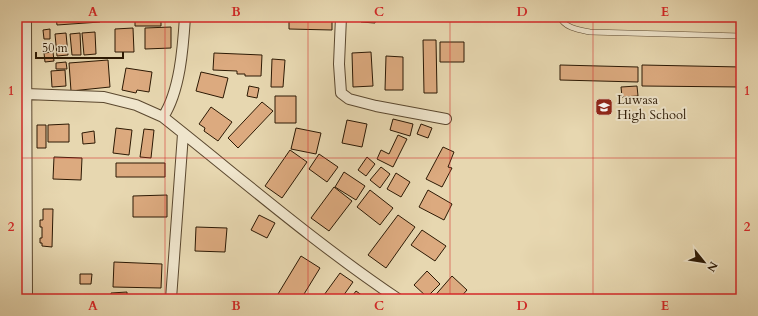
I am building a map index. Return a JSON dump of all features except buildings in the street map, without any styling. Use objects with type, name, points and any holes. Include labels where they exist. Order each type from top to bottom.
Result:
[{"type":"street","points":[[26,17],[22,81],[26,94],[27,299]]},
{"type":"street","points":[[163,117],[169,104],[181,63],[185,17]]},
{"type":"street","points":[[341,17],[339,64],[342,93],[349,99],[376,106],[446,119]]},
{"type":"street","points":[[26,94],[104,97],[136,105],[163,117],[323,244],[370,280],[398,299]]},
{"type":"street","points":[[171,299],[184,134]]},
{"type":"lane","points":[[560,17],[561,20],[572,28],[590,32],[741,36]]},
{"type":"place","name":"Luwasa High School","points":[[604,107]]}]
